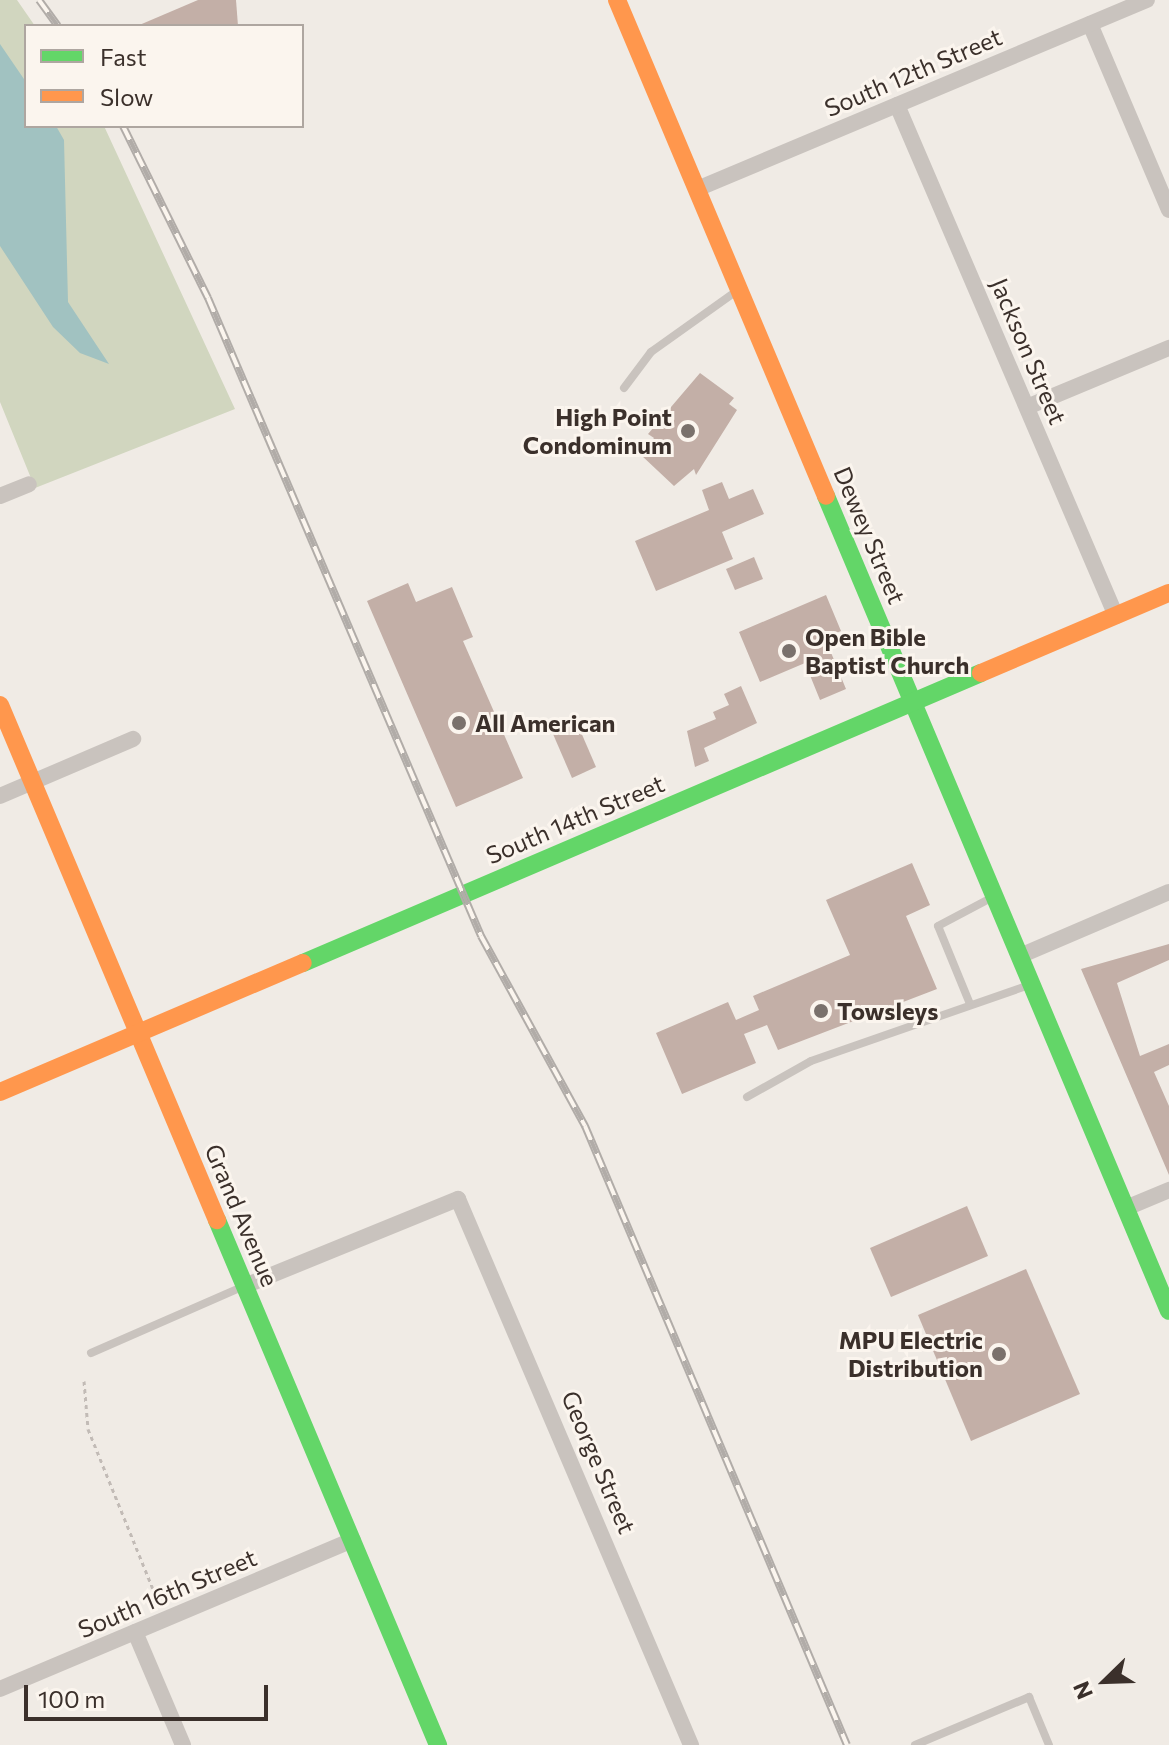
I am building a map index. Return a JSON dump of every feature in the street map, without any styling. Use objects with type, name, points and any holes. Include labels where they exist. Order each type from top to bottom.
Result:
[{"type":"street","name":"Dewey Street","points":[[617,0],[997,895],[1169,1311]]},
{"type":"street","name":"South 12th Street","points":[[697,189],[1147,0]]},
{"type":"street","points":[[1090,24],[1169,210]]},
{"type":"street","name":"Jackson Street","points":[[897,105],[1116,616]]},
{"type":"street","points":[[1027,407],[1169,348]]},
{"type":"street","points":[[0,496],[29,484]]},
{"type":"street","name":"South 14th Street","points":[[0,1092],[1169,593]]},
{"type":"street","name":"Grand Avenue","points":[[0,705],[247,1285],[438,1745]]},
{"type":"street","points":[[0,796],[133,739]]},
{"type":"street","points":[[1022,955],[1169,892]]},
{"type":"street","points":[[1126,1208],[1169,1190]]},
{"type":"street","name":"George Street","points":[[247,1285],[458,1199],[691,1745]]},
{"type":"street","name":"South 16th Street","points":[[0,1689],[353,1540]]},
{"type":"street","points":[[135,1632],[183,1745]]},
{"type":"lane","points":[[624,388],[651,352],[700,310],[740,290]]},
{"type":"lane","points":[[970,1004],[938,926],[997,895]]},
{"type":"lane","points":[[747,1097],[811,1061],[1034,984]]},
{"type":"lane","points":[[91,1353],[247,1285]]},
{"type":"lane","points":[[915,1745],[1029,1697],[1049,1745]]},
{"type":"path","points":[[84,1381],[88,1429],[157,1599]]},
{"type":"green space","points":[[0,0],[17,0],[34,24],[24,24],[24,128],[105,128],[235,409],[35,488],[0,402]]},
{"type":"water","points":[[0,44],[24,79],[24,128],[57,128],[64,140],[68,302],[109,364],[80,353],[53,327],[0,246]]},
{"type":"building","points":[[198,0],[236,0],[238,24],[142,24]]},
{"type":"building","name":"High Point Condominum","points":[[700,373],[734,398],[729,404],[737,410],[696,475],[694,469],[674,486],[641,455],[654,438],[648,434]]},
{"type":"building","points":[[722,482],[729,499],[753,489],[764,514],[722,532],[733,559],[656,591],[635,541],[709,510],[702,490]]},
{"type":"building","points":[[754,557],[763,579],[735,590],[726,569]]},
{"type":"building","name":"All American","points":[[408,583],[416,602],[452,587],[473,637],[463,641],[523,778],[456,807],[367,601]]},
{"type":"building","name":"Open Bible Baptist Church","points":[[826,595],[841,631],[825,638],[846,689],[820,700],[805,663],[760,682],[739,632]]},
{"type":"building","points":[[741,686],[757,723],[704,748],[709,761],[695,767],[687,731],[716,719],[713,712],[729,705],[724,694]]},
{"type":"building","points":[[577,723],[596,767],[572,778],[553,734]]},
{"type":"building","name":"Towsleys","points":[[912,863],[930,905],[906,916],[937,989],[778,1050],[767,1025],[744,1034],[756,1063],[682,1094],[656,1033],[728,1002],[736,1020],[759,1010],[753,996],[850,955],[826,900]]},
{"type":"building","points":[[1169,944],[1169,960],[1117,983],[1140,1056],[1169,1044],[1169,1065],[1154,1072],[1169,1106],[1169,1175],[1081,969]]},
{"type":"building","points":[[967,1206],[988,1256],[891,1297],[870,1248]]},
{"type":"building","name":"MPU Electric Distribution","points":[[1026,1269],[1080,1394],[971,1441],[918,1315]]},
{"type":"railway","points":[[39,0],[57,24]]},
{"type":"railway","points":[[124,128],[208,298],[481,936],[585,1126],[847,1745]]},
{"type":"traffic: fast","points":[[826,496],[1169,1311]]},
{"type":"traffic: fast","points":[[303,963],[981,673]]},
{"type":"traffic: fast","points":[[217,1220],[438,1745]]},
{"type":"traffic: slow","points":[[617,0],[826,496]]},
{"type":"traffic: slow","points":[[981,673],[1169,593]]},
{"type":"traffic: slow","points":[[0,705],[217,1220]]},
{"type":"traffic: slow","points":[[0,1092],[303,963]]},
{"type":"place","name":"High Point Condominum","points":[[688,431]]},
{"type":"place","name":"Open Bible Baptist Church","points":[[789,651]]},
{"type":"place","name":"All American","points":[[459,723]]},
{"type":"place","name":"Towsleys","points":[[821,1011]]},
{"type":"place","name":"MPU Electric Distribution","points":[[999,1354]]}]
